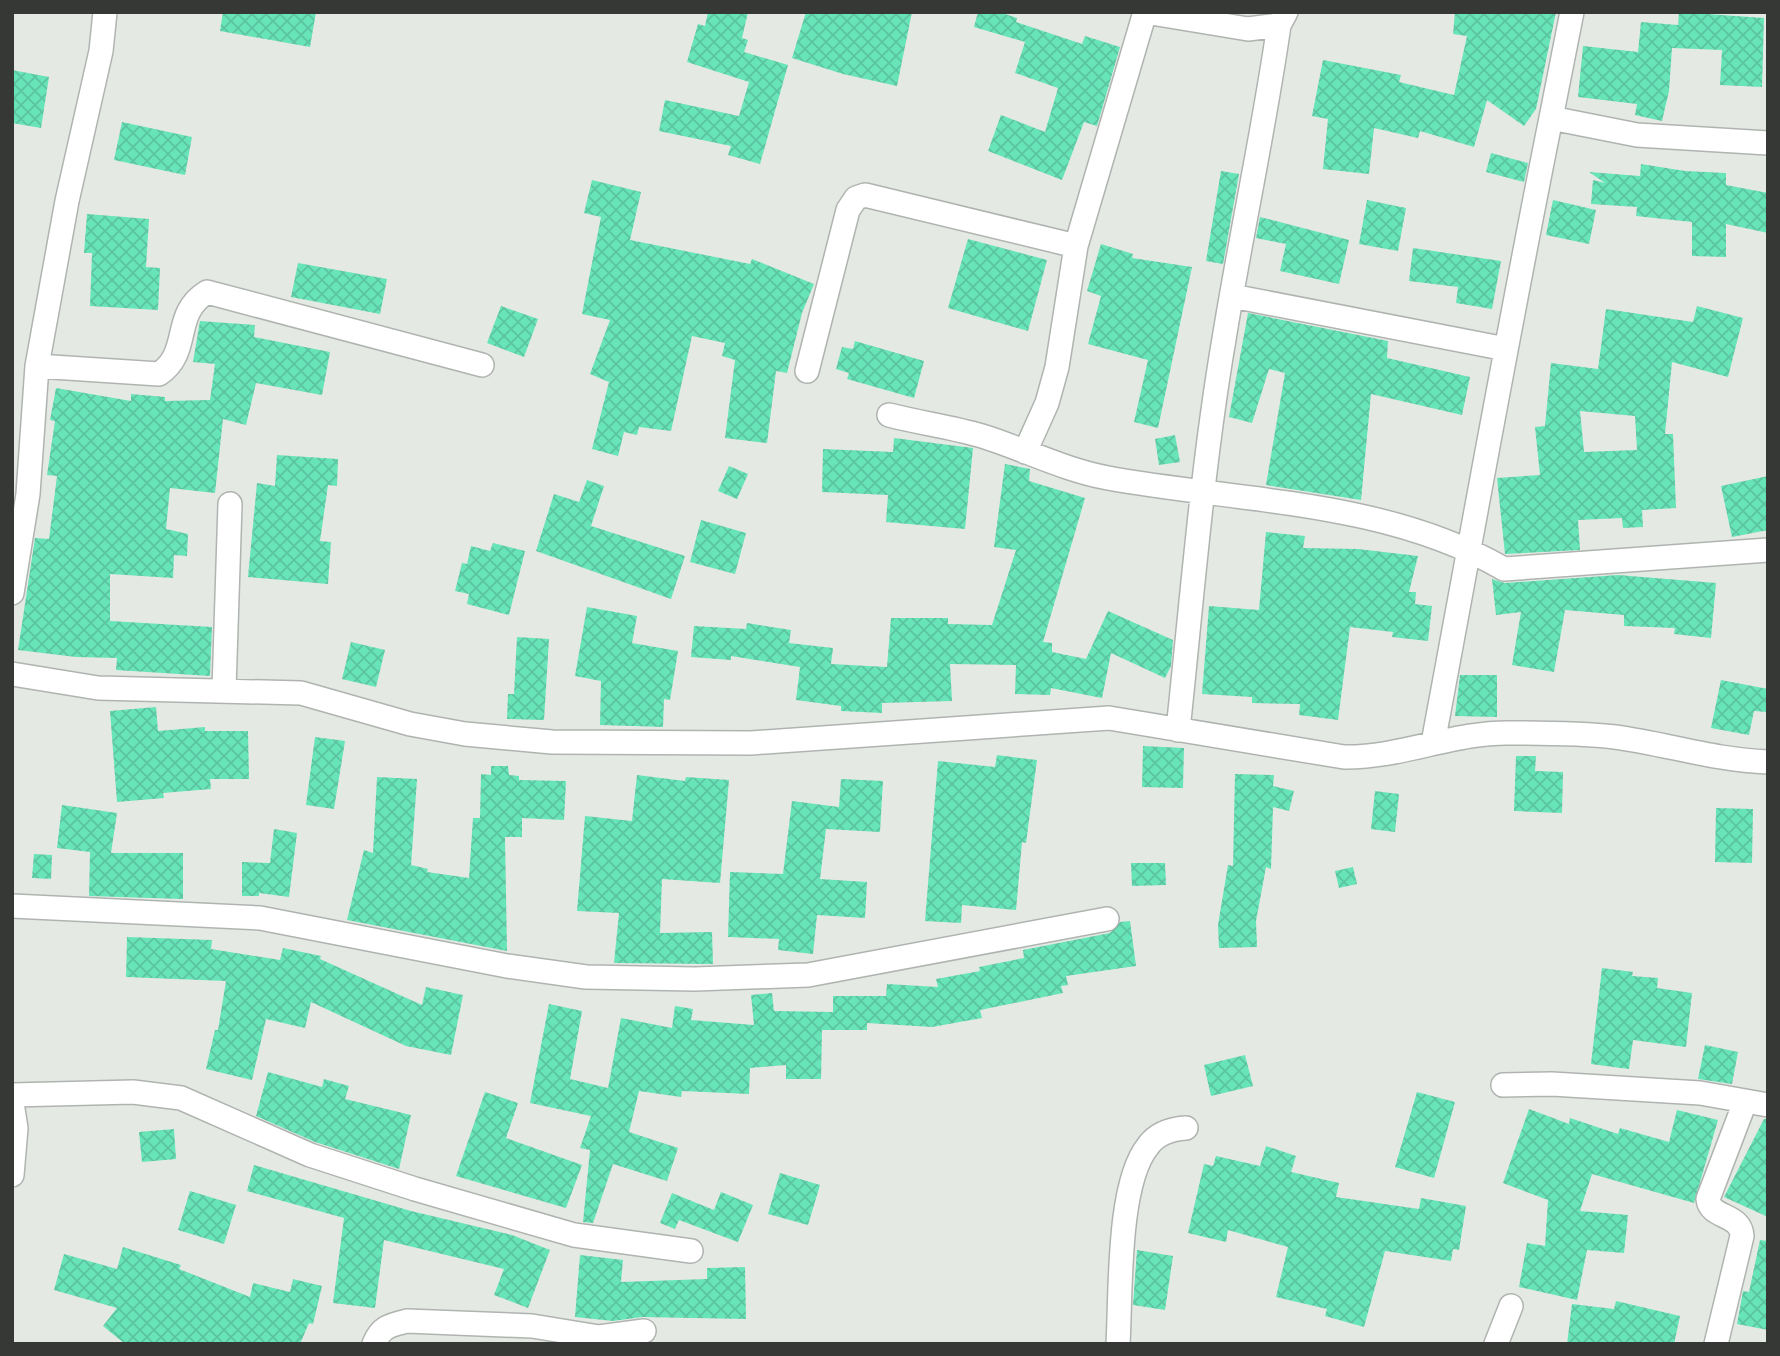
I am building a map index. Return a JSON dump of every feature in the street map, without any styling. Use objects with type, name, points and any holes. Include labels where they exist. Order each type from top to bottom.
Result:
[{"type":"street","points":[[12,593],[28,494],[37,366],[67,201],[101,51],[105,12]]},
{"type":"street","points":[[1025,452],[1047,403],[1057,367],[1076,246],[1145,12],[1248,29],[1282,18],[1232,296],[1203,491],[1178,730]]},
{"type":"street","points":[[1433,743],[1467,548],[1489,447],[1572,12]]},
{"type":"street","points":[[1551,118],[1637,135],[1768,143]]},
{"type":"street","points":[[807,371],[848,211],[856,198],[865,195],[1076,246]]},
{"type":"street","points":[[37,366],[159,374],[169,368],[178,351],[188,307],[208,292],[482,365]]},
{"type":"street","points":[[1232,296],[1506,349]]},
{"type":"street","points":[[889,415],[980,435],[1068,468],[1107,478],[1344,513],[1424,532],[1467,548],[1504,569],[1768,550]]},
{"type":"street","points":[[224,689],[230,504]]},
{"type":"street","points":[[12,674],[98,688],[224,689],[301,693],[410,724],[465,734],[552,742],[751,743],[1110,718],[1344,757],[1370,758],[1482,733],[1613,737],[1724,761],[1768,762]]},
{"type":"street","points":[[12,906],[260,918],[507,967],[586,977],[695,979],[808,975],[1107,919]]},
{"type":"street","points":[[1503,1085],[1552,1084],[1700,1093],[1757,1103],[1708,1199],[1712,1208],[1737,1223],[1742,1236],[1716,1344]]},
{"type":"street","points":[[12,1096],[133,1092],[181,1098],[310,1155],[415,1189],[574,1235],[691,1251]]},
{"type":"street","points":[[12,1103],[12,1175]]},
{"type":"street","points":[[1118,1344],[1120,1273],[1134,1176],[1148,1144],[1171,1129],[1186,1128]]},
{"type":"street","points":[[1496,1344],[1511,1306]]},
{"type":"street","points":[[374,1344],[379,1333],[389,1325],[407,1321],[532,1326],[598,1337],[644,1331]]},
{"type":"building","points":[[223,12],[316,12],[310,47],[220,31]]},
{"type":"building","points":[[708,12],[748,12],[742,38],[748,40],[744,52],[788,65],[760,164],[728,155],[731,146],[659,131],[665,100],[739,116],[749,82],[687,62],[698,24],[705,26]]},
{"type":"building","points":[[806,12],[912,12],[897,86],[843,74],[792,58]]},
{"type":"building","points":[[978,12],[999,12],[1017,18],[1016,22],[1082,44],[1085,36],[1120,47],[1097,126],[1084,122],[1062,180],[988,151],[1001,115],[1045,132],[1058,88],[1015,73],[1025,42],[974,27]]},
{"type":"building","points":[[1455,12],[1556,12],[1536,109],[1524,126],[1487,100],[1474,147],[1420,131],[1418,138],[1374,128],[1369,174],[1323,169],[1328,119],[1312,116],[1323,60],[1401,75],[1399,82],[1454,95],[1467,36],[1453,34]]},
{"type":"building","points":[[1679,12],[1764,18],[1762,87],[1720,85],[1722,50],[1672,48],[1669,91],[1662,121],[1635,115],[1637,104],[1578,97],[1583,46],[1638,52],[1641,22],[1678,25]]},
{"type":"building","points":[[12,70],[49,77],[41,128],[12,123]]},
{"type":"building","points":[[122,122],[192,137],[185,175],[114,160]]},
{"type":"building","points":[[1491,153],[1528,163],[1524,182],[1486,172]]},
{"type":"building","points":[[1641,164],[1685,171],[1726,173],[1726,185],[1768,193],[1768,233],[1726,224],[1726,257],[1692,256],[1692,222],[1636,216],[1637,207],[1591,204],[1593,180],[1605,183],[1589,172],[1640,176]]},
{"type":"building","points":[[1221,171],[1239,174],[1223,264],[1206,261]]},
{"type":"building","points":[[592,180],[641,192],[630,240],[750,264],[752,259],[814,284],[802,313],[787,373],[776,371],[767,443],[725,438],[735,360],[722,356],[725,343],[692,336],[671,431],[639,427],[637,435],[624,432],[618,456],[592,449],[609,382],[590,374],[610,320],[582,314],[601,217],[584,213]]},
{"type":"building","points":[[1367,200],[1406,208],[1398,251],[1359,244]]},
{"type":"building","points":[[1553,200],[1596,210],[1589,244],[1546,235]]},
{"type":"building","points":[[87,214],[149,219],[146,267],[160,268],[158,310],[90,306],[92,253],[84,253]]},
{"type":"building","points":[[1260,217],[1349,240],[1339,284],[1280,271],[1286,244],[1256,238]]},
{"type":"building","points":[[968,239],[1047,260],[1028,331],[948,308]]},
{"type":"building","points":[[1101,244],[1133,254],[1132,258],[1192,267],[1158,428],[1134,422],[1148,360],[1088,344],[1101,296],[1087,291]]},
{"type":"building","points":[[1413,248],[1501,261],[1492,309],[1456,303],[1458,287],[1409,281]]},
{"type":"building","points":[[298,263],[387,279],[380,314],[291,297]]},
{"type":"building","points":[[501,306],[538,319],[524,357],[487,343]]},
{"type":"building","points":[[1697,306],[1743,318],[1728,377],[1672,362],[1665,434],[1673,434],[1676,508],[1642,510],[1643,527],[1623,528],[1622,518],[1578,520],[1580,550],[1505,554],[1497,478],[1540,475],[1535,427],[1545,426],[1551,363],[1598,369],[1606,309],[1693,322]],"holes":[[[1580,411],[1635,416],[1637,450],[1584,452]]]},
{"type":"building","points":[[1248,313],[1388,341],[1387,358],[1470,377],[1462,415],[1371,394],[1361,500],[1266,485],[1285,373],[1269,369],[1252,423],[1229,417]]},
{"type":"building","points":[[200,321],[255,325],[254,337],[330,352],[322,395],[256,383],[246,425],[223,419],[215,493],[170,488],[166,529],[188,534],[187,556],[174,555],[173,578],[110,574],[110,621],[212,627],[210,676],[116,670],[117,658],[76,657],[18,650],[35,538],[49,539],[57,476],[47,475],[55,421],[50,420],[56,388],[131,401],[131,394],[165,397],[165,401],[210,400],[215,364],[193,362]]},
{"type":"building","points":[[855,341],[924,361],[914,398],[847,379],[849,373],[836,369],[842,347],[853,349]]},
{"type":"building","points":[[1175,435],[1180,462],[1159,465],[1155,439]]},
{"type":"building","points":[[894,438],[973,448],[965,529],[886,522],[888,495],[822,492],[823,449],[893,452]]},
{"type":"building","points":[[277,455],[338,459],[337,486],[328,485],[320,541],[331,542],[328,584],[248,577],[257,483],[275,486]]},
{"type":"building","points":[[1005,464],[1030,469],[1029,481],[1085,498],[1043,642],[1052,643],[1052,652],[1086,659],[1108,611],[1173,640],[1171,666],[1165,678],[1111,653],[1102,698],[1051,688],[1050,695],[1015,694],[1016,665],[950,664],[952,701],[882,703],[882,713],[841,711],[841,706],[796,700],[800,667],[731,656],[731,660],[691,657],[694,626],[746,629],[747,623],[791,630],[789,643],[833,648],[831,664],[887,667],[891,618],[948,618],[948,624],[992,625],[1016,550],[994,547]]},
{"type":"building","points":[[729,466],[748,474],[737,499],[718,491]]},
{"type":"building","points":[[1768,476],[1768,530],[1732,537],[1721,486]]},
{"type":"building","points":[[587,480],[604,486],[591,526],[685,556],[671,599],[536,551],[554,494],[579,502]]},
{"type":"building","points":[[701,520],[746,533],[735,574],[690,562]]},
{"type":"building","points":[[1266,532],[1305,536],[1303,548],[1358,549],[1418,556],[1409,592],[1416,592],[1415,604],[1432,606],[1428,641],[1392,637],[1393,632],[1350,627],[1338,720],[1299,715],[1300,704],[1252,703],[1252,697],[1202,694],[1209,606],[1259,610]]},
{"type":"building","points":[[493,543],[525,551],[509,615],[467,604],[469,594],[455,591],[462,563],[467,564],[471,546],[490,551]]},
{"type":"building","points":[[1618,575],[1716,583],[1711,638],[1674,634],[1675,628],[1624,626],[1624,615],[1565,610],[1554,672],[1512,665],[1521,612],[1496,615],[1492,579],[1505,583]]},
{"type":"building","points":[[587,607],[637,616],[632,643],[678,651],[670,700],[664,699],[663,727],[600,725],[601,681],[575,676]]},
{"type":"building","points":[[517,637],[549,639],[544,720],[507,719],[508,694],[514,694]]},
{"type":"building","points":[[351,642],[385,650],[376,687],[342,679]]},
{"type":"building","points":[[1460,675],[1497,675],[1497,717],[1455,716]]},
{"type":"building","points":[[1721,680],[1768,689],[1768,712],[1754,711],[1749,735],[1711,728]]},
{"type":"building","points":[[156,707],[158,731],[205,727],[205,731],[248,731],[249,779],[210,779],[211,789],[163,793],[164,798],[117,802],[110,711]]},
{"type":"building","points":[[315,737],[345,741],[334,809],[306,805]]},
{"type":"building","points":[[1143,746],[1184,748],[1183,788],[1142,787]]},
{"type":"building","points":[[997,755],[1037,760],[1026,843],[1022,842],[1016,910],[962,905],[961,923],[925,921],[938,761],[995,767]]},
{"type":"building","points":[[1516,756],[1536,756],[1535,771],[1563,772],[1562,813],[1514,811]]},
{"type":"building","points":[[491,766],[508,766],[509,775],[519,776],[519,780],[566,781],[564,820],[522,818],[522,837],[505,837],[507,951],[347,920],[364,850],[373,853],[377,777],[417,779],[411,865],[428,869],[427,872],[469,878],[473,818],[480,818],[481,774],[491,775]]},
{"type":"building","points":[[1235,774],[1274,775],[1273,786],[1294,791],[1289,811],[1273,807],[1271,869],[1266,867],[1256,921],[1257,947],[1219,948],[1218,925],[1228,865],[1233,866]]},
{"type":"building","points":[[637,775],[685,781],[686,777],[729,780],[720,883],[662,879],[660,933],[712,932],[713,964],[614,963],[619,913],[577,911],[585,816],[632,821]]},
{"type":"building","points":[[841,779],[883,781],[880,832],[826,829],[820,879],[867,882],[865,918],[817,915],[813,954],[778,950],[779,939],[728,937],[730,872],[783,874],[792,801],[839,807]]},
{"type":"building","points":[[1375,791],[1399,794],[1395,832],[1371,829]]},
{"type":"building","points":[[62,805],[117,813],[111,853],[183,853],[183,899],[89,896],[90,852],[57,848]]},
{"type":"building","points":[[1716,808],[1753,809],[1752,863],[1715,862]]},
{"type":"building","points":[[274,829],[297,833],[289,897],[259,893],[259,896],[242,896],[242,862],[270,863]]},
{"type":"building","points":[[34,854],[52,855],[51,879],[32,878]]},
{"type":"building","points":[[1131,863],[1165,863],[1166,885],[1132,886]]},
{"type":"building","points":[[1353,867],[1357,884],[1339,888],[1335,871]]},
{"type":"building","points":[[1130,921],[1136,966],[1066,976],[1068,985],[1061,986],[1063,993],[980,1010],[982,1018],[932,1027],[867,1023],[867,1030],[822,1030],[821,1079],[786,1079],[786,1065],[750,1068],[749,1094],[682,1091],[681,1097],[639,1091],[629,1132],[678,1148],[667,1181],[613,1164],[593,1223],[583,1222],[590,1150],[580,1148],[591,1116],[530,1103],[549,1004],[582,1011],[570,1079],[608,1088],[621,1018],[672,1028],[675,1006],[693,1009],[691,1020],[754,1025],[751,995],[772,993],[774,1011],[833,1012],[833,996],[886,996],[887,984],[938,987],[936,979],[980,971],[979,967],[1024,958],[1023,950],[1110,933],[1120,922]]},
{"type":"building","points":[[127,937],[212,940],[211,949],[280,960],[283,948],[321,956],[320,959],[422,1005],[426,987],[463,995],[451,1055],[406,1046],[311,1002],[305,1028],[266,1019],[252,1080],[206,1069],[215,1030],[218,1030],[226,981],[126,977]]},
{"type":"building","points":[[1602,968],[1633,972],[1632,976],[1658,978],[1657,988],[1692,993],[1686,1047],[1633,1040],[1629,1069],[1591,1064]]},
{"type":"building","points":[[1705,1045],[1738,1052],[1732,1084],[1698,1079]]},
{"type":"building","points":[[1245,1055],[1253,1086],[1211,1096],[1204,1065]]},
{"type":"building","points":[[268,1072],[322,1087],[324,1079],[349,1086],[345,1099],[411,1115],[399,1169],[315,1142],[256,1116]]},
{"type":"building","points":[[485,1092],[518,1103],[506,1138],[582,1165],[566,1208],[456,1176]]},
{"type":"building","points":[[1417,1092],[1455,1102],[1434,1178],[1395,1167]]},
{"type":"building","points":[[1529,1109],[1569,1124],[1570,1118],[1618,1134],[1620,1128],[1669,1142],[1677,1110],[1718,1120],[1694,1203],[1592,1174],[1580,1211],[1628,1215],[1624,1253],[1587,1250],[1577,1300],[1519,1287],[1527,1243],[1545,1246],[1548,1200],[1503,1183]]},
{"type":"building","points":[[1764,1119],[1768,1119],[1768,1217],[1724,1197]]},
{"type":"building","points":[[174,1129],[176,1159],[142,1162],[139,1132]]},
{"type":"building","points":[[1266,1146],[1296,1156],[1291,1172],[1339,1183],[1336,1197],[1419,1209],[1421,1198],[1466,1206],[1459,1250],[1453,1249],[1451,1261],[1385,1251],[1364,1327],[1325,1316],[1327,1309],[1276,1297],[1288,1247],[1228,1230],[1226,1242],[1188,1233],[1204,1164],[1213,1166],[1216,1156],[1260,1166]]},
{"type":"building","points":[[254,1165],[411,1211],[512,1235],[550,1250],[528,1308],[494,1295],[504,1269],[384,1240],[375,1308],[333,1303],[344,1218],[247,1191]]},
{"type":"building","points":[[780,1173],[820,1185],[808,1225],[768,1214]]},
{"type":"building","points":[[190,1191],[236,1205],[224,1244],[178,1230]]},
{"type":"building","points":[[721,1192],[753,1205],[738,1242],[679,1220],[675,1229],[660,1223],[672,1193],[714,1210]]},
{"type":"building","points":[[1760,1240],[1768,1241],[1768,1330],[1737,1324],[1743,1291],[1749,1292]]},
{"type":"building","points":[[123,1247],[181,1265],[179,1269],[250,1297],[253,1283],[290,1292],[293,1279],[322,1286],[313,1324],[309,1323],[300,1344],[125,1344],[103,1326],[117,1308],[54,1290],[64,1254],[117,1269]]},
{"type":"building","points":[[1137,1250],[1173,1256],[1165,1310],[1133,1305]]},
{"type":"building","points":[[580,1255],[623,1260],[621,1282],[707,1279],[707,1268],[745,1267],[746,1319],[642,1317],[613,1321],[575,1317]]},
{"type":"building","points":[[1616,1301],[1680,1316],[1674,1344],[1567,1344],[1572,1304],[1614,1309]]}]
